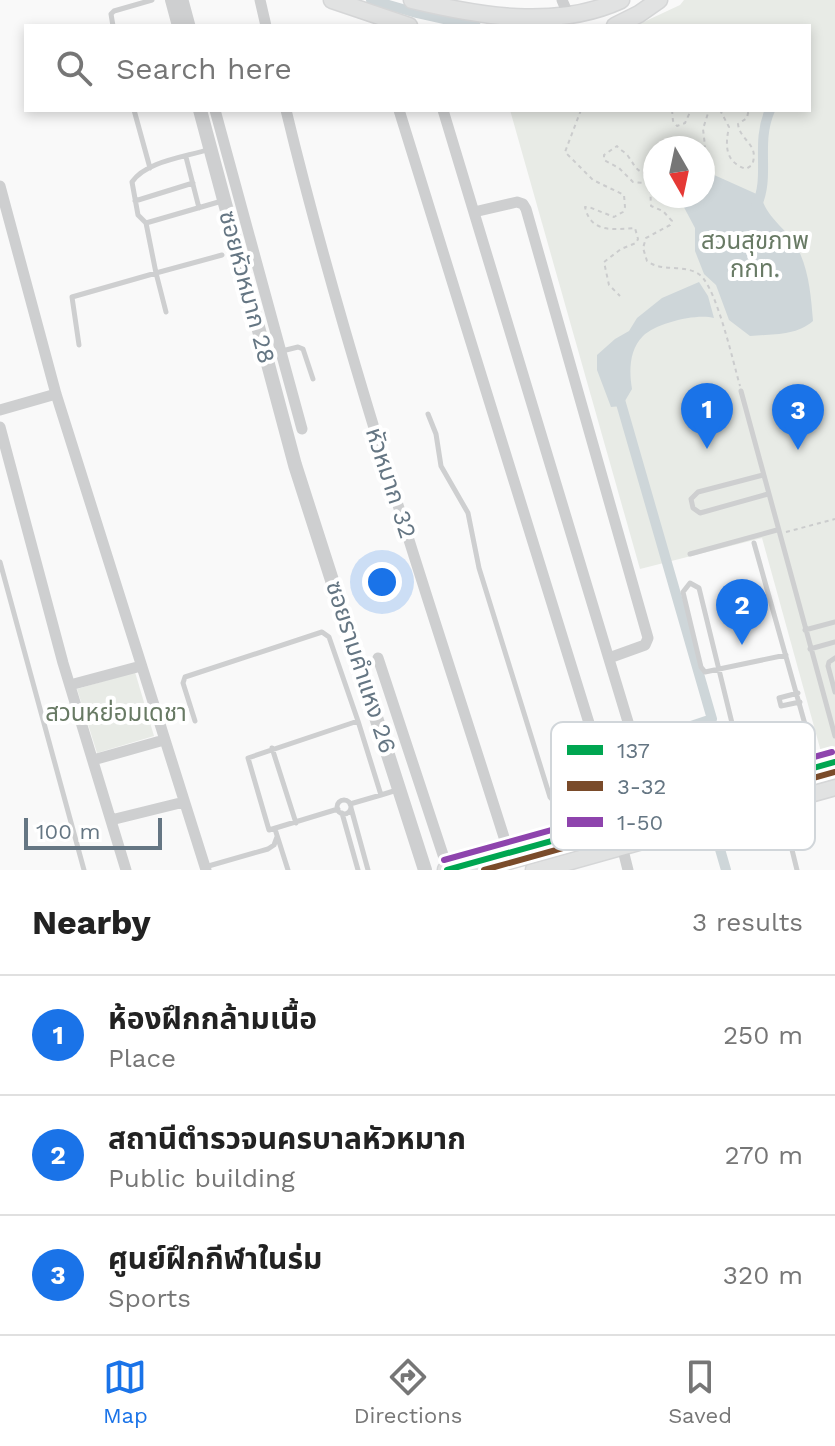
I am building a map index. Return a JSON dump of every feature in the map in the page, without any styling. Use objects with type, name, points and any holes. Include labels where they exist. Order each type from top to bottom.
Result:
[{"type":"main road","points":[[332,0],[398,24]]},
{"type":"main road","points":[[412,0],[535,22],[621,0]]},
{"type":"main road","points":[[619,24],[659,0]]},
{"type":"main road","points":[[829,766],[831,784]]},
{"type":"main road","points":[[507,862],[551,844]]},
{"type":"main road","points":[[472,870],[551,847]]},
{"type":"main road","points":[[448,870],[507,862],[557,850]]},
{"type":"main road","points":[[540,869],[608,850]]},
{"type":"street","points":[[172,0],[178,24]]},
{"type":"street","points":[[183,0],[189,24]]},
{"type":"street","points":[[260,0],[266,24]]},
{"type":"street","name":"ซอยหัวหมาก 28","points":[[201,112],[295,465]]},
{"type":"street","points":[[216,112],[302,429]]},
{"type":"street","name":"หัวหมาก 32","points":[[286,112],[309,206],[359,383],[507,862]]},
{"type":"street","points":[[400,112],[589,722]]},
{"type":"street","points":[[444,112],[628,722]]},
{"type":"street","points":[[0,186],[56,394],[184,802],[202,869]]},
{"type":"street","points":[[474,212],[517,202],[526,209],[648,638],[645,645],[609,658]]},
{"type":"street","points":[[0,410],[56,394]]},
{"type":"street","points":[[0,427],[70,685],[126,870]]},
{"type":"street","name":"ซอยรามคำแหง 26","points":[[295,465],[425,870]]},
{"type":"street","points":[[378,658],[448,870]]},
{"type":"street","points":[[70,685],[141,666]]},
{"type":"street","points":[[93,760],[164,740]]},
{"type":"street","points":[[111,820],[184,802]]},
{"type":"street","points":[[623,850],[628,870]]},
{"type":"lane","points":[[113,24],[111,14],[114,11],[152,0]]},
{"type":"lane","points":[[135,112],[150,168]]},
{"type":"lane","points":[[166,312],[146,223],[138,215],[132,182],[150,168],[211,149]]},
{"type":"lane","points":[[186,157],[199,208]]},
{"type":"lane","points":[[135,201],[193,183]]},
{"type":"lane","points":[[146,223],[224,200]]},
{"type":"lane","points":[[79,345],[72,297],[222,255]]},
{"type":"lane","points":[[282,351],[298,347],[303,349],[313,379]]},
{"type":"lane","points":[[741,391],[835,736]]},
{"type":"lane","points":[[428,414],[436,434],[441,466],[468,513],[479,568],[551,798]]},
{"type":"lane","points":[[763,475],[698,492],[691,499],[693,508],[700,513],[768,494]]},
{"type":"lane","points":[[690,554],[778,532]]},
{"type":"lane","points":[[754,543],[805,722]]},
{"type":"lane","points":[[0,562],[84,870]]},
{"type":"lane","points":[[732,722],[720,671],[699,588],[690,583],[683,592],[701,667],[708,673],[720,671],[786,655]]},
{"type":"lane","points":[[805,630],[835,622]]},
{"type":"lane","points":[[195,721],[183,683],[185,677],[322,632],[329,637],[381,795]]},
{"type":"lane","points":[[810,649],[835,642]]},
{"type":"lane","points":[[835,658],[829,662],[835,692]]},
{"type":"lane","points":[[798,693],[779,698],[781,706],[800,702]]},
{"type":"lane","points":[[358,721],[251,755],[248,762],[268,829],[340,811],[347,813],[351,806],[401,789]]},
{"type":"lane","points":[[815,746],[829,766]]},
{"type":"lane","points":[[272,748],[296,823]]},
{"type":"lane","points":[[358,870],[340,811],[342,801],[351,806],[368,870]]},
{"type":"lane","points":[[275,829],[288,870]]},
{"type":"lane","points":[[202,869],[272,848],[277,837]]},
{"type":"lane","points":[[792,850],[797,870]]},
{"type":"path","points":[[580,112],[565,152],[593,180],[624,195],[625,207],[614,217],[589,207],[585,207],[586,213],[589,219],[607,231],[635,228],[638,239],[604,262],[609,285],[620,296]]},
{"type":"path","points":[[672,112],[675,125],[680,126],[690,112]]},
{"type":"path","points":[[704,136],[708,112]]},
{"type":"path","points":[[721,112],[729,127],[726,137],[728,155],[746,169],[752,165],[754,153],[750,142],[737,128],[750,112]]},
{"type":"path","points":[[643,173],[631,166],[629,157],[617,146],[604,155],[608,164],[619,168],[633,182],[643,183]]},
{"type":"path","points":[[656,208],[672,221],[646,238],[643,248],[647,261],[661,268],[677,267],[698,274],[710,289],[741,391]]},
{"type":"path","points":[[778,532],[835,519]]},
{"type":"green space","name":"สวนสุขภาพ กกท.","points":[[684,0],[835,0],[835,755],[823,759],[762,538],[640,569],[511,112],[811,112],[811,24],[639,24],[680,5]]},
{"type":"green space","name":"สวนหย่อมเดชา","points":[[135,672],[154,736],[97,753],[77,689]]},
{"type":"shaded area","points":[[715,175],[761,196],[772,217],[793,240],[801,256],[807,274],[813,321],[783,333],[750,336],[729,320],[716,285],[704,274],[695,251],[695,228],[684,208],[715,208]]},
{"type":"shaded area","points":[[699,282],[708,296],[714,318],[677,320],[643,336],[631,361],[632,389],[622,406],[611,407],[597,370],[597,355],[629,331],[637,318],[662,298]]},
{"type":"waterway","points":[[371,0],[467,24]]},
{"type":"waterway","points":[[756,207],[762,184],[764,136],[769,112]]},
{"type":"waterway","points":[[618,393],[712,719],[703,722]]},
{"type":"waterway","points":[[720,850],[726,870]]},
{"type":"transit line","name":"1-50","points":[[815,757],[832,752]]},
{"type":"transit line","name":"137","points":[[815,768],[835,762]]},
{"type":"transit line","name":"3-32","points":[[815,778],[835,772]]},
{"type":"transit line","name":"1-50","points":[[444,860],[551,830]]},
{"type":"transit line","name":"137","points":[[447,870],[551,841]]},
{"type":"transit line","name":"3-32","points":[[484,870],[556,850]]},
{"type":"place","name":"ห้องฝึกกล้ามเนื้อ","points":[[707,449]]},
{"type":"place","name":"ศูนย์ฝึกกีฬาในร่ม","points":[[798,450]]},
{"type":"place","name":"สถานีตำรวจนครบาลหัวหมาก","points":[[742,645]]}]
